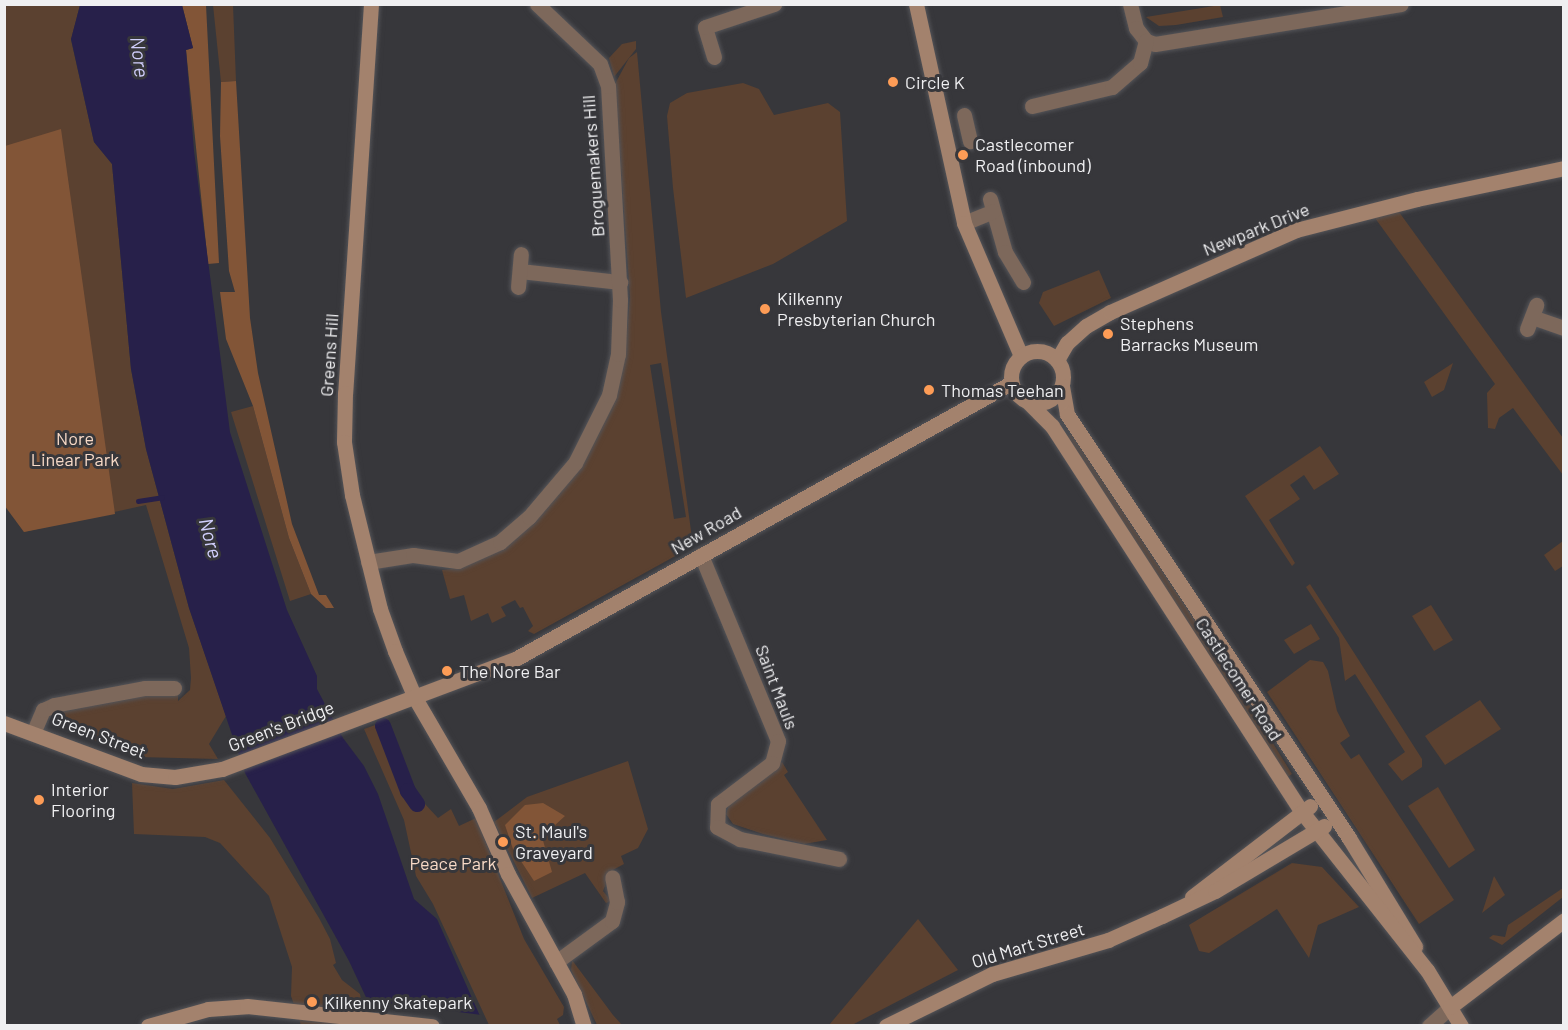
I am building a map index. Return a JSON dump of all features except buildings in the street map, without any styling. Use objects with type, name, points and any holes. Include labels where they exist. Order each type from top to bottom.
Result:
[{"type":"main road","name":"Greens Hill","points":[[371,4],[344,442],[368,562],[380,609],[415,698],[479,808],[555,962],[581,1008],[584,1026]]},
{"type":"main road","points":[[916,4],[964,223],[1021,356]]},
{"type":"main road","name":"Newpark Drive","points":[[1057,360],[1067,343],[1086,326],[1110,312],[1296,230],[1417,199],[1563,168]]},
{"type":"main road","points":[[1043,352],[1057,360],[1063,372],[1062,386],[1048,401],[1028,402],[1017,395],[1011,383],[1013,365],[1021,356],[1043,352]]},
{"type":"main road","name":"New Road","points":[[415,698],[517,658],[1011,383]]},
{"type":"main road","name":"Castlecomer Road","points":[[1062,386],[1067,414],[1404,924],[1427,970],[1461,1026]]},
{"type":"main road","name":"Castlecomer Road","points":[[1028,402],[1052,426],[1302,812],[1427,970]]},
{"type":"main road","name":"Green's Bridge","points":[[222,769],[415,698]]},
{"type":"main road","name":"Green Street","points":[[4,723],[34,731],[141,774],[175,777],[222,769]]},
{"type":"main road","name":"Old Mart Street","points":[[1183,906],[1210,879],[1320,799]]},
{"type":"main road","name":"Old Mart Street","points":[[886,1026],[992,974],[1108,940],[1183,906],[1318,831],[1335,819]]},
{"type":"main road","points":[[1450,1007],[1563,920]]},
{"type":"main road","points":[[148,1026],[208,1009],[294,1008],[432,1026]]},
{"type":"street","name":"Broguemakers Hill","points":[[368,562],[413,555],[458,561],[500,542],[550,494],[580,454],[609,395],[618,354],[620,282],[608,86],[600,64],[537,4]]},
{"type":"street","points":[[714,57],[705,27],[774,4]]},
{"type":"street","points":[[1130,4],[1136,28],[1146,41],[1168,43],[1401,4]]},
{"type":"street","points":[[1032,106],[1112,87],[1128,77],[1140,63],[1146,41]]},
{"type":"street","points":[[944,136],[967,129]]},
{"type":"street","points":[[964,223],[991,205],[1000,224],[1011,266],[1023,282]]},
{"type":"street","points":[[518,287],[521,254]]},
{"type":"street","points":[[520,271],[620,282]]},
{"type":"street","points":[[1532,317],[1563,328]]},
{"type":"street","name":"Saint Mauls","points":[[701,555],[778,741],[778,754],[772,763],[718,804],[717,827],[740,839],[839,859]]},
{"type":"street","name":"Green Street","points":[[34,731],[43,710],[54,705],[145,688],[174,688]]},
{"type":"street","points":[[555,962],[612,921],[617,902],[612,878]]},
{"type":"street","points":[[1429,1026],[1450,1007]]},
{"type":"green space","name":"Nore Linear Park","points":[[4,5],[80,5],[71,40],[94,142],[112,164],[131,369],[146,449],[189,608],[226,716],[209,744],[218,759],[138,757],[63,727],[59,717],[50,714],[178,690],[178,701],[190,690],[191,678],[189,648],[146,505],[24,532],[5,505]]},
{"type":"green space","points":[[182,5],[206,5],[219,263],[208,264],[186,50],[193,48]]},
{"type":"green space","points":[[213,5],[233,5],[236,81],[221,82]]},
{"type":"green space","points":[[1220,5],[1223,17],[1176,25],[1159,26],[1146,17]]},
{"type":"green space","points":[[636,41],[636,49],[614,77],[609,58],[622,44]]},
{"type":"green space","points":[[637,52],[661,312],[692,538],[681,546],[679,554],[534,634],[528,631],[533,626],[523,607],[520,608],[515,600],[501,607],[506,616],[492,623],[488,613],[471,621],[464,595],[450,599],[442,570],[460,568],[489,556],[533,524],[585,459],[614,400],[625,354],[630,297],[615,84],[629,58]],"holes":[[[661,363],[686,517],[674,519],[650,365]]]},
{"type":"green space","points":[[236,81],[250,318],[258,373],[292,524],[319,595],[326,595],[334,608],[326,608],[311,594],[289,538],[253,406],[226,339],[220,292],[235,292],[229,271],[220,136],[221,82]]},
{"type":"green space","points":[[743,83],[759,89],[774,115],[828,103],[840,112],[847,221],[773,264],[686,298],[667,116],[670,103],[687,93]]},
{"type":"green space","points":[[61,129],[115,514],[24,532],[4,505],[5,146]]},
{"type":"green space","points":[[1399,212],[1563,438],[1563,475],[1513,408],[1499,418],[1495,429],[1488,428],[1487,393],[1495,384],[1375,218]]},
{"type":"green space","points":[[1099,270],[1111,298],[1054,326],[1039,303],[1043,292]]},
{"type":"green space","points":[[1453,363],[1444,390],[1432,397],[1424,382]]},
{"type":"green space","points":[[253,406],[289,538],[311,594],[290,601],[231,412]]},
{"type":"green space","points":[[1071,434],[1227,669],[1292,774],[1286,778],[1248,715],[1137,552],[1066,437]]},
{"type":"green space","points":[[1320,446],[1339,474],[1314,490],[1304,475],[1290,485],[1300,499],[1269,520],[1295,563],[1292,566],[1245,496]]},
{"type":"green space","points":[[1563,541],[1563,566],[1555,571],[1544,555]]},
{"type":"green space","points":[[1310,584],[1422,759],[1422,767],[1402,781],[1388,764],[1405,752],[1355,674],[1345,681],[1339,638],[1306,587]]},
{"type":"green space","points":[[1431,605],[1453,640],[1434,651],[1412,616]]},
{"type":"green space","points":[[1311,624],[1320,639],[1294,654],[1284,640]]},
{"type":"green space","points":[[1310,660],[1323,662],[1328,671],[1337,711],[1350,736],[1340,743],[1351,759],[1359,754],[1454,900],[1419,924],[1267,692]]},
{"type":"green space","points":[[1480,700],[1501,729],[1445,765],[1425,736]]},
{"type":"green space","name":"Peace Park","points":[[378,724],[405,797],[418,808],[425,804],[438,818],[451,809],[459,826],[476,818],[524,939],[564,1007],[563,1015],[557,1019],[560,1025],[489,1025],[433,904],[416,876],[404,820],[364,729]]},
{"type":"green space","points":[[628,761],[648,829],[638,848],[621,856],[624,864],[611,871],[603,891],[611,901],[606,903],[585,873],[532,898],[494,822],[527,797]]},
{"type":"green space","points":[[782,762],[788,772],[784,775],[827,840],[804,844],[763,834],[733,824],[726,814],[730,801]]},
{"type":"green space","points":[[224,780],[270,838],[319,918],[330,939],[336,963],[333,965],[342,980],[360,994],[365,1025],[301,1025],[291,996],[292,967],[269,896],[220,843],[205,837],[134,834],[132,783],[173,789]]},
{"type":"green space","points":[[1438,787],[1475,850],[1449,868],[1408,806]]},
{"type":"green space","points":[[543,803],[565,816],[542,837],[552,872],[534,881],[513,849],[505,825],[525,805]]},
{"type":"green space","points":[[1292,863],[1322,867],[1359,907],[1318,925],[1309,958],[1277,909],[1209,953],[1199,951],[1189,925]]},
{"type":"green space","points":[[1494,876],[1505,895],[1482,913]]},
{"type":"green space","points":[[1563,888],[1563,897],[1502,945],[1489,938],[1493,935],[1505,937],[1508,925]]},
{"type":"green space","points":[[918,919],[958,970],[852,1025],[829,1025]]},
{"type":"green space","points":[[572,960],[622,1025],[597,1025],[571,970]]},
{"type":"water","name":"Nore","points":[[80,5],[182,5],[193,48],[186,50],[194,151],[230,432],[287,610],[317,676],[317,689],[343,738],[364,766],[378,794],[414,899],[437,919],[484,1025],[379,1025],[349,961],[245,773],[189,608],[146,449],[131,369],[112,164],[94,142],[71,39]]},
{"type":"pier","points":[[364,1000],[482,1015],[487,1026],[376,1026]]},
{"type":"waterway","points":[[138,501],[162,497]]},
{"type":"waterway","points":[[383,726],[408,791],[417,804]]},
{"type":"place","name":"Circle K","points":[[893,82]]},
{"type":"place","name":"Castlecomer Road (inbound)","points":[[963,155]]},
{"type":"place","name":"Kilkenny Presbyterian Church","points":[[765,309]]},
{"type":"place","name":"Stephens Barracks Museum","points":[[1108,334]]},
{"type":"place","name":"Thomas Teehan","points":[[929,390]]},
{"type":"place","name":"The Nore Bar","points":[[447,671]]},
{"type":"place","name":"Interior Flooring","points":[[39,800]]},
{"type":"place","name":"St. Maul's Graveyard","points":[[503,842]]},
{"type":"place","name":"Kilkenny Skatepark","points":[[312,1002]]}]
